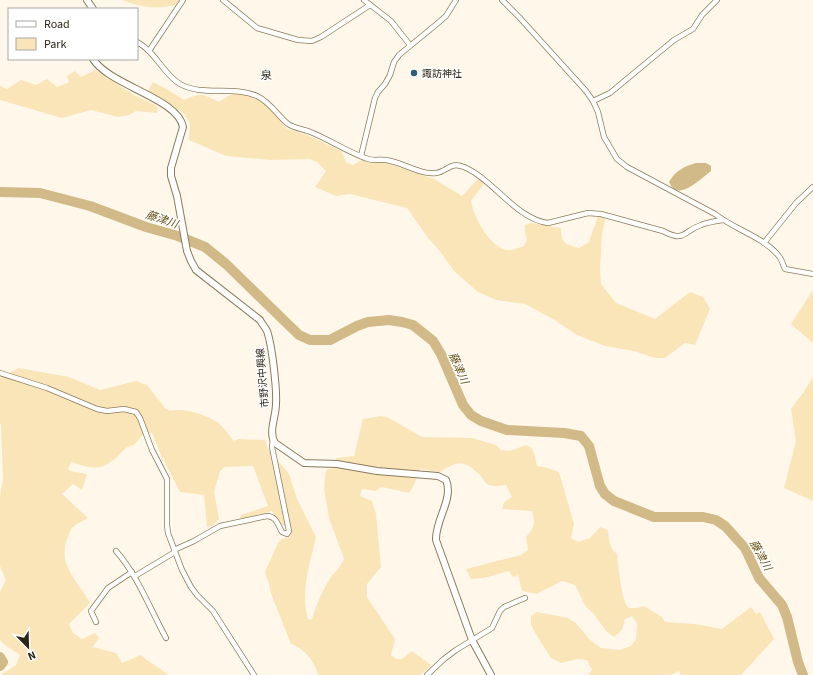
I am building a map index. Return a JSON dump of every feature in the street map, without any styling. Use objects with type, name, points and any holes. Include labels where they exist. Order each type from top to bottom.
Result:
[{"type":"main road","name":"市野沢中興線","points":[[94,60],[105,71],[118,80],[163,104],[177,114],[182,120],[183,127],[171,168],[171,176],[177,196],[188,251],[196,270],[260,320],[267,331],[271,348],[276,403],[272,433],[273,439]]},
{"type":"main road","points":[[273,439],[275,443],[304,463],[337,464],[377,470],[438,476],[446,480],[448,488],[445,506],[437,528],[436,540],[472,640],[491,675]]},
{"type":"street","points":[[149,51],[183,0]]},
{"type":"street","points":[[223,0],[257,28],[298,40],[312,41],[321,37],[370,5]]},
{"type":"street","points":[[364,0],[391,21],[410,45]]},
{"type":"street","points":[[361,156],[375,98],[390,75],[394,62],[410,45],[442,20],[456,0]]},
{"type":"street","points":[[502,0],[519,16],[586,91],[598,112],[604,138],[617,159],[764,243],[779,256],[785,269],[813,274]]},
{"type":"street","points":[[593,102],[610,93],[674,40],[692,28],[717,0]]},
{"type":"street","points":[[138,43],[149,51],[178,83],[184,86],[200,90],[236,90],[256,96],[272,106],[289,125],[308,131],[370,159],[386,160],[427,173],[435,174],[452,165],[462,166],[472,170],[528,215],[543,222],[548,223],[588,213],[601,214],[676,236],[687,234],[700,225],[723,220]]},
{"type":"street","points":[[764,243],[796,203],[813,187]]},
{"type":"street","points":[[0,373],[46,388],[97,410],[107,411],[124,408],[136,412],[140,418],[152,450],[167,479],[167,525],[174,551],[190,587],[213,611],[251,674]]},
{"type":"street","points":[[96,622],[91,611],[108,588],[220,526],[271,516],[275,519],[282,532],[287,534],[289,531],[272,447],[273,439]]},
{"type":"street","points":[[116,551],[133,574],[166,638]]},
{"type":"street","points":[[427,675],[444,659],[492,628],[500,611],[525,598]]},
{"type":"green space","points":[[122,0],[180,0],[176,5],[154,7],[137,5]]},
{"type":"green space","points":[[95,70],[134,95],[155,105],[158,108],[157,113],[136,111],[129,115],[118,117],[91,110],[62,118],[0,100],[0,86],[7,89],[21,80],[36,85],[47,79],[57,87],[69,82],[67,76],[75,71],[81,77]]},
{"type":"green space","points":[[153,82],[184,100],[202,95],[219,102],[234,94],[244,94],[269,107],[287,129],[305,134],[341,151],[346,162],[353,165],[362,160],[387,163],[434,179],[462,196],[478,179],[484,184],[471,201],[475,214],[482,228],[492,241],[497,246],[506,250],[524,246],[527,240],[525,225],[531,223],[561,228],[563,240],[567,244],[579,248],[589,242],[598,216],[603,217],[605,220],[602,234],[600,270],[601,284],[616,303],[655,319],[690,292],[703,297],[710,309],[695,345],[685,343],[665,358],[655,358],[634,351],[605,346],[577,335],[553,319],[525,304],[496,300],[478,292],[454,271],[407,208],[350,194],[336,196],[315,187],[326,171],[317,162],[310,159],[270,160],[226,156],[189,140],[190,123],[183,113],[148,91]]},
{"type":"green space","points":[[813,290],[813,343],[791,324]]},
{"type":"green space","points":[[19,368],[69,377],[100,390],[136,381],[147,385],[165,408],[170,411],[181,410],[195,412],[213,419],[220,424],[234,441],[238,439],[265,440],[268,449],[289,474],[297,499],[316,537],[305,588],[308,619],[312,619],[325,587],[344,559],[329,518],[324,489],[326,470],[334,468],[336,458],[354,456],[363,419],[381,416],[389,418],[422,437],[472,438],[496,445],[501,450],[510,451],[526,445],[532,448],[537,466],[559,472],[574,524],[571,538],[578,542],[590,538],[600,527],[608,530],[611,546],[617,554],[622,591],[628,607],[634,608],[644,606],[662,617],[665,622],[695,624],[722,629],[751,607],[756,614],[760,612],[774,639],[741,675],[681,675],[679,671],[671,675],[588,675],[592,670],[587,660],[577,659],[561,663],[551,658],[531,624],[531,616],[537,612],[568,618],[576,623],[589,639],[601,648],[620,650],[631,646],[636,639],[637,624],[632,616],[625,619],[622,630],[614,637],[606,631],[593,613],[586,607],[575,585],[562,581],[536,594],[522,591],[518,575],[513,577],[509,571],[484,578],[471,579],[466,569],[521,555],[528,550],[526,537],[532,528],[534,519],[532,511],[502,509],[504,502],[512,497],[506,485],[489,485],[473,469],[460,463],[440,472],[420,469],[414,485],[409,493],[382,487],[375,491],[362,489],[360,496],[372,501],[376,514],[381,567],[367,584],[367,597],[395,639],[391,655],[396,659],[402,659],[412,651],[431,665],[421,675],[318,675],[317,670],[308,656],[296,646],[291,644],[270,591],[265,572],[278,543],[282,539],[290,537],[290,526],[283,526],[272,511],[242,519],[240,518],[241,515],[268,506],[253,466],[225,467],[220,471],[214,492],[219,519],[213,525],[207,527],[204,495],[180,492],[161,455],[152,433],[143,435],[134,445],[127,447],[113,460],[102,467],[91,467],[72,462],[68,468],[70,471],[87,474],[82,490],[73,484],[62,494],[88,518],[72,528],[65,547],[65,556],[70,572],[90,603],[69,624],[73,633],[82,639],[95,633],[99,638],[93,647],[116,653],[122,663],[141,655],[168,675],[2,675],[16,665],[20,655],[0,640],[0,592],[6,580],[0,566],[0,496],[3,479],[0,423],[0,378]]},
{"type":"green space","points":[[813,377],[813,501],[784,488],[796,441],[791,409]]},
{"type":"shaded area","points":[[696,163],[706,163],[711,166],[711,171],[695,184],[683,190],[673,188],[669,182],[674,175],[683,168]]},
{"type":"waterway","name":"藤津川","points":[[0,192],[40,193],[90,206],[146,227],[178,236],[205,247],[226,264],[299,335],[310,340],[330,340],[368,322],[389,320],[413,325],[433,341],[441,354],[463,405],[471,415],[481,421],[507,430],[564,433],[581,436],[589,446],[600,486],[605,494],[614,501],[654,517],[703,517],[716,520],[725,526],[745,548],[759,578],[782,605],[787,617],[798,662],[803,675]]},
{"type":"waterway","points":[[0,657],[3,662],[0,666]]},
{"type":"place","name":"諏訪神社","points":[[414,73]]},
{"type":"district","name":"泉","points":[[266,75]]}]
